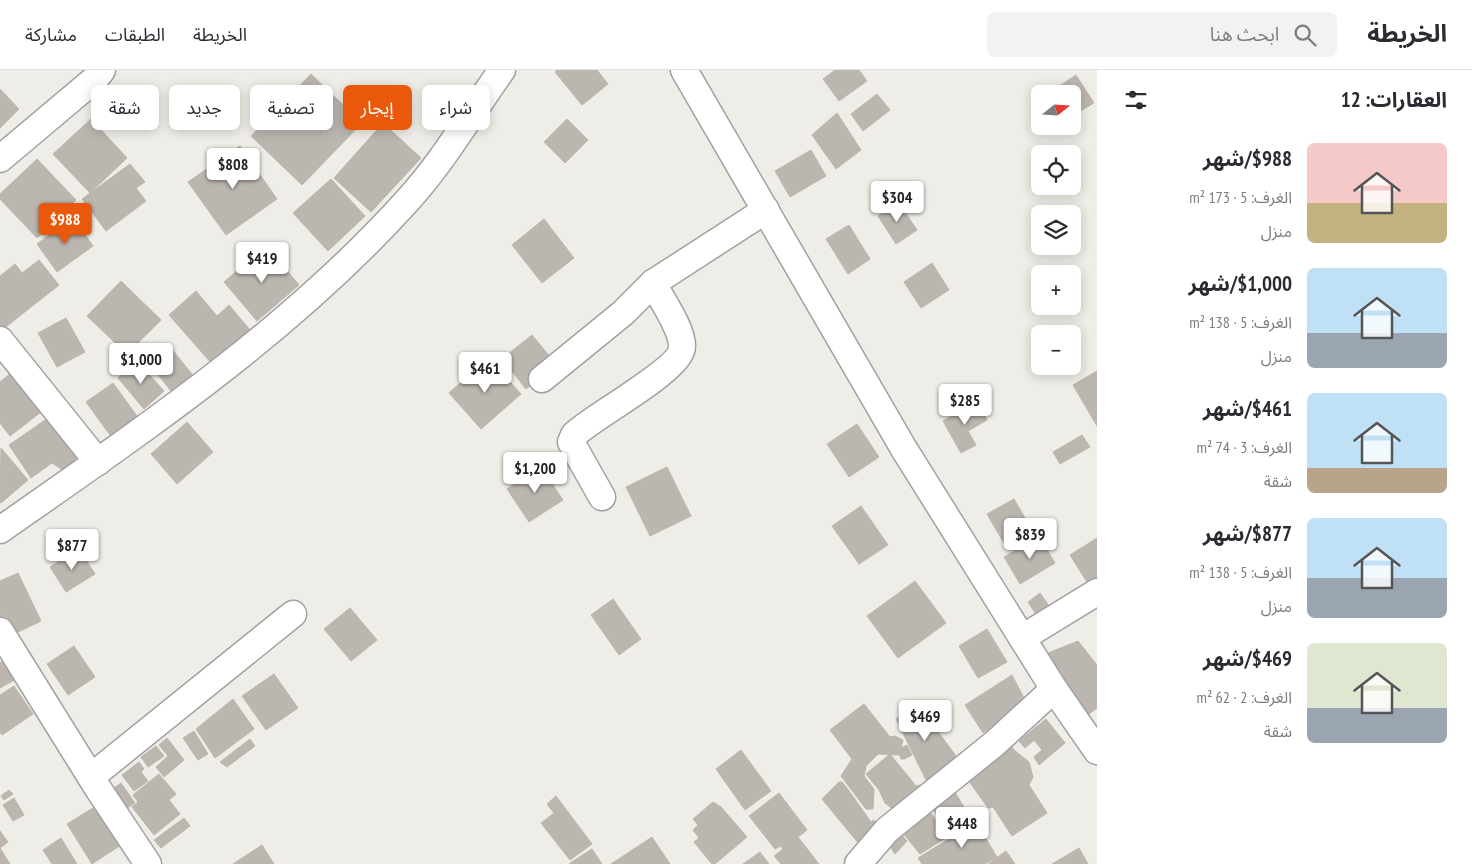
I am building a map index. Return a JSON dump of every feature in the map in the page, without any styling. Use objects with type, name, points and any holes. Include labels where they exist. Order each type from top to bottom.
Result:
[{"type":"street","points":[[0,159],[95,80],[102,70]]},
{"type":"street","points":[[0,530],[198,389],[296,310],[361,248],[413,194],[502,70]]},
{"type":"street","points":[[684,70],[904,449],[1054,689],[1097,751]]},
{"type":"street","points":[[542,379],[623,313],[653,283],[766,210]]},
{"type":"street","points":[[602,497],[575,452],[572,442],[574,435],[662,372],[678,358],[682,347],[680,334],[653,283]]},
{"type":"street","points":[[0,340],[98,462]]},
{"type":"street","points":[[1022,638],[1097,592]]},
{"type":"street","points":[[91,777],[293,614]]},
{"type":"street","points":[[0,631],[148,864]]},
{"type":"street","points":[[858,864],[887,830],[994,744],[1054,689]]},
{"type":"building","points":[[557,70],[597,70],[608,84],[582,105],[555,72]]},
{"type":"building","points":[[835,70],[859,70],[867,81],[839,101],[823,79]]},
{"type":"building","points":[[311,74],[322,85],[300,85]]},
{"type":"building","points":[[1076,75],[1094,103],[1081,111],[1081,85],[1061,85]]},
{"type":"building","points":[[0,89],[19,109],[0,128]]},
{"type":"building","points":[[877,94],[890,110],[863,131],[851,114]]},
{"type":"building","points":[[333,95],[343,105],[343,130],[355,130],[302,185],[251,136],[257,130],[333,130]]},
{"type":"building","points":[[837,113],[861,150],[836,169],[812,135]]},
{"type":"building","points":[[91,119],[91,130],[101,130],[127,158],[90,193],[53,154]]},
{"type":"building","points":[[567,119],[588,140],[565,163],[544,142]]},
{"type":"building","points":[[377,130],[391,130],[421,158],[371,212],[334,178]]},
{"type":"building","points":[[240,146],[277,199],[226,235],[188,182]]},
{"type":"building","points":[[811,150],[826,176],[790,197],[775,171]]},
{"type":"building","points":[[37,159],[76,200],[37,238],[0,199],[0,194]]},
{"type":"building","points":[[130,164],[145,182],[136,188],[146,201],[106,231],[82,199]]},
{"type":"building","points":[[331,179],[365,216],[328,251],[293,213]]},
{"type":"building","points":[[899,203],[917,230],[896,244],[878,216]]},
{"type":"building","points":[[73,218],[93,246],[57,272],[37,244]]},
{"type":"building","points":[[544,219],[574,258],[542,283],[512,245]]},
{"type":"building","points":[[849,225],[870,259],[848,274],[826,239]]},
{"type":"building","points":[[266,246],[299,285],[257,321],[224,282]]},
{"type":"building","points":[[39,260],[59,285],[2,330],[0,327],[0,276],[15,264],[22,273]]},
{"type":"building","points":[[932,263],[949,290],[921,308],[904,282]]},
{"type":"building","points":[[121,281],[161,320],[127,354],[87,316]]},
{"type":"building","points":[[196,291],[217,316],[229,305],[250,330],[212,364],[169,315]]},
{"type":"building","points":[[66,318],[85,352],[57,367],[38,333]]},
{"type":"building","points":[[532,335],[556,364],[526,389],[502,359]]},
{"type":"building","points":[[167,343],[195,378],[174,395],[146,359]]},
{"type":"building","points":[[488,358],[521,394],[481,429],[449,393]]},
{"type":"building","points":[[137,361],[164,391],[144,409],[118,378]]},
{"type":"building","points":[[1097,371],[1097,426],[1073,385]]},
{"type":"building","points":[[11,373],[41,412],[10,436],[0,423],[0,382]]},
{"type":"building","points":[[113,383],[137,416],[110,435],[86,402]]},
{"type":"building","points":[[977,402],[987,420],[968,431],[976,445],[961,453],[943,421]]},
{"type":"building","points":[[48,418],[77,460],[63,470],[52,463],[31,478],[9,445]]},
{"type":"building","points":[[187,422],[213,452],[177,484],[151,454]]},
{"type":"building","points":[[857,424],[879,457],[849,477],[827,444]]},
{"type":"building","points":[[1082,435],[1090,447],[1060,464],[1053,452]]},
{"type":"building","points":[[1,448],[28,480],[1,503],[0,501]]},
{"type":"building","points":[[541,467],[563,500],[529,522],[507,489]]},
{"type":"building","points":[[667,467],[691,516],[650,536],[626,487]]},
{"type":"building","points":[[1014,499],[1032,530],[1005,545],[987,514]]},
{"type":"building","points":[[861,506],[888,545],[859,564],[832,526]]},
{"type":"building","points":[[1039,536],[1055,563],[1020,584],[1004,557]]},
{"type":"building","points":[[1097,538],[1097,587],[1092,590],[1070,555]]},
{"type":"building","points":[[79,549],[95,574],[66,592],[50,567]]},
{"type":"building","points":[[18,573],[41,621],[10,636],[0,615],[0,581]]},
{"type":"building","points":[[915,581],[946,623],[898,658],[867,616]]},
{"type":"building","points":[[1040,593],[1052,610],[1039,619],[1028,602]]},
{"type":"building","points":[[613,599],[641,639],[619,655],[591,615]]},
{"type":"building","points":[[350,608],[377,640],[351,661],[324,629]]},
{"type":"building","points":[[987,629],[1007,662],[978,678],[959,646]]},
{"type":"building","points":[[1078,641],[1097,665],[1097,708],[1089,714],[1043,655]]},
{"type":"building","points":[[74,646],[95,677],[68,695],[47,664]]},
{"type":"building","points":[[7,658],[18,678],[0,688],[0,663]]},
{"type":"building","points":[[274,674],[298,708],[266,730],[242,696]]},
{"type":"building","points":[[1012,675],[1025,700],[983,733],[965,705]]},
{"type":"building","points":[[14,686],[33,714],[2,735],[0,732],[0,695]]},
{"type":"building","points":[[233,699],[254,729],[215,758],[196,729]]},
{"type":"building","points":[[917,703],[956,756],[928,784],[896,719]]},
{"type":"building","points":[[864,704],[890,737],[895,736],[903,740],[901,748],[907,745],[912,755],[901,759],[900,755],[878,754],[866,766],[864,776],[874,789],[873,809],[866,809],[841,776],[852,759],[830,730]]},
{"type":"building","points":[[1046,719],[1065,743],[1039,765],[1034,757],[1042,750],[1034,740],[1025,748],[1019,741]]},
{"type":"building","points":[[194,731],[208,754],[198,760],[183,738]]},
{"type":"building","points":[[167,738],[184,760],[164,777],[156,767],[168,756],[159,745]]},
{"type":"building","points":[[250,739],[255,746],[227,767],[220,762]]},
{"type":"building","points":[[1010,744],[1014,750],[1029,762],[1033,777],[1029,785],[1047,813],[1012,836],[993,807],[988,808],[966,777]]},
{"type":"building","points":[[156,746],[164,756],[148,767],[141,757]]},
{"type":"building","points":[[741,750],[771,791],[745,810],[716,769]]},
{"type":"building","points":[[890,754],[916,786],[920,785],[925,789],[894,810],[885,803],[879,790],[866,774]]},
{"type":"building","points":[[139,762],[144,769],[141,772],[148,781],[134,791],[122,775]]},
{"type":"building","points":[[159,774],[176,794],[169,800],[180,814],[154,835],[132,807],[138,802],[133,795]]},
{"type":"building","points":[[839,782],[842,782],[871,822],[874,820],[879,828],[859,844],[822,799]]},
{"type":"building","points":[[121,783],[135,803],[124,810],[111,790]]},
{"type":"building","points":[[953,789],[973,822],[949,836],[931,805]]},
{"type":"building","points":[[9,790],[13,794],[4,800],[1,796]]},
{"type":"building","points":[[779,793],[807,830],[798,837],[819,864],[781,864],[774,856],[783,849],[780,846],[775,849],[749,816]]},
{"type":"building","points":[[556,796],[592,844],[570,860],[541,823],[554,813],[547,804]]},
{"type":"building","points":[[14,798],[24,815],[13,821],[3,805]]},
{"type":"building","points":[[713,802],[721,807],[747,837],[715,864],[712,864],[694,842],[699,838],[693,830],[698,825],[693,819]]},
{"type":"building","points":[[96,806],[121,845],[92,864],[67,824]]},
{"type":"building","points":[[926,806],[947,837],[920,854],[899,828]]},
{"type":"building","points":[[184,818],[190,826],[161,848],[154,840]]},
{"type":"building","points":[[976,822],[997,857],[985,864],[922,864],[918,858]]},
{"type":"building","points":[[897,829],[907,841],[895,854],[885,839]]},
{"type":"building","points":[[0,831],[8,842],[0,848]]},
{"type":"building","points":[[652,837],[670,864],[611,864]]},
{"type":"building","points":[[61,838],[77,864],[52,864],[43,850]]},
{"type":"building","points":[[262,845],[274,864],[233,864]]},
{"type":"building","points":[[0,848],[10,864],[0,864]]},
{"type":"building","points":[[1079,848],[1088,864],[1052,864]]},
{"type":"building","points":[[592,849],[602,864],[570,864],[570,863]]},
{"type":"building","points":[[1006,851],[1015,864],[988,864]]},
{"type":"building","points":[[760,852],[769,864],[743,864]]}]
